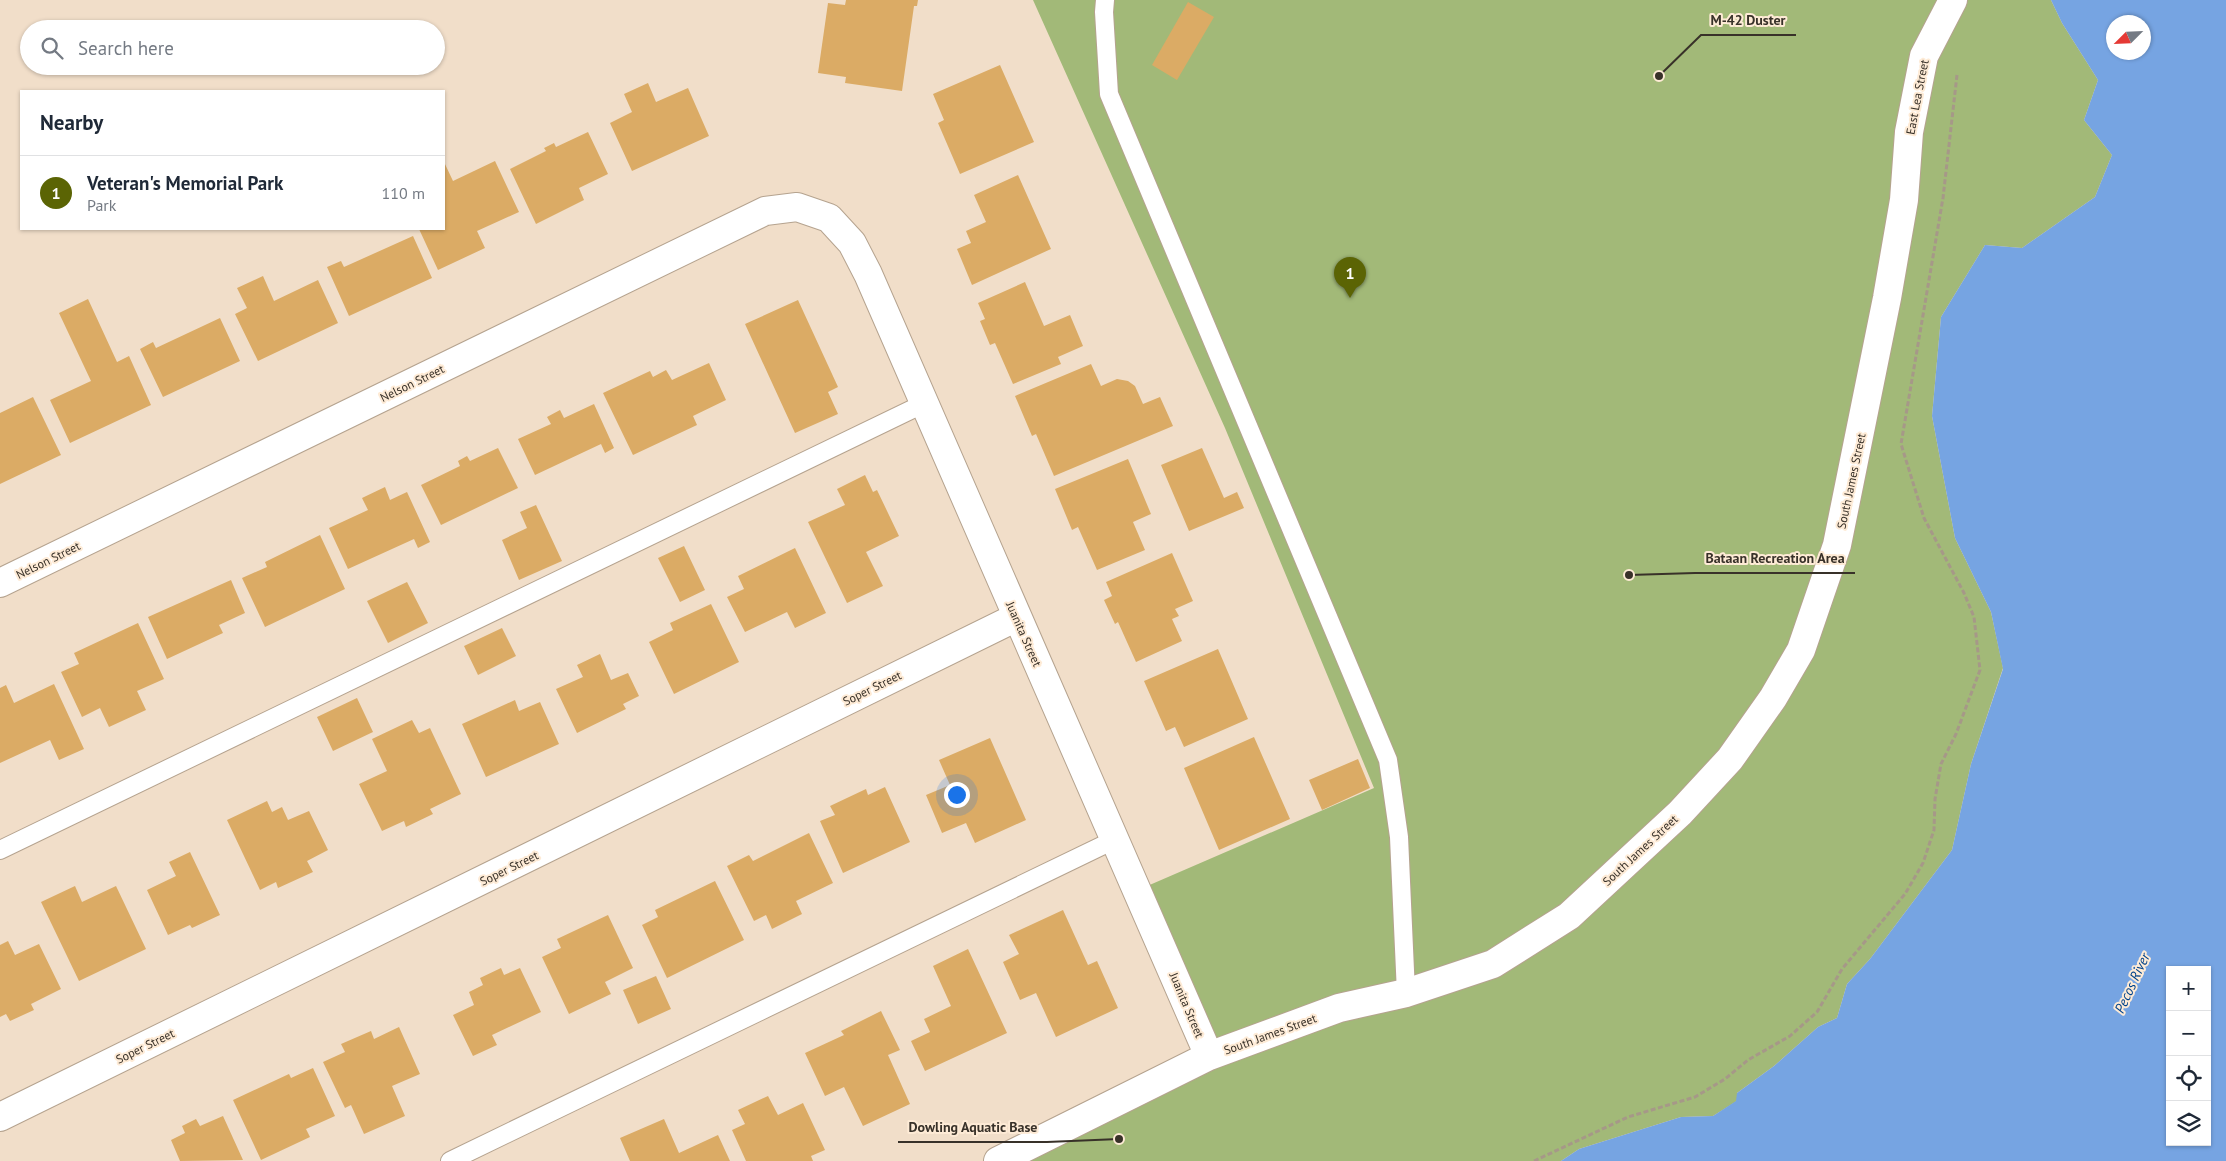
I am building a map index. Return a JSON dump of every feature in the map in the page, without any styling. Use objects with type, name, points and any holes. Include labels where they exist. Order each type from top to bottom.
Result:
[{"type":"street","name":"East Lea Street","points":[[1904,200],[1909,132],[1924,56],[1953,0]]},
{"type":"street","name":"South James Street","points":[[998,1161],[1209,1056],[1338,1008],[1406,993],[1493,964],[1569,916],[1680,813],[1730,759],[1773,698],[1801,650],[1837,545],[1862,430],[1904,200]]},
{"type":"street","name":"Nelson Street","points":[[0,583],[765,211],[797,207],[829,218]]},
{"type":"street","name":"Juanita Street","points":[[829,218],[852,243],[868,274],[923,404],[1116,839],[1209,1056]]},
{"type":"street","name":"Soper Street","points":[[0,1117],[1016,617]]},
{"type":"lane","points":[[1105,0],[1104,12],[1109,94],[1388,760],[1399,837],[1406,993]]},
{"type":"lane","points":[[0,850],[923,404]]},
{"type":"lane","points":[[450,1161],[1116,839]]},
{"type":"path","points":[[1534,1161],[1628,1117],[1695,1096],[1725,1079],[1748,1060],[1790,1036],[1817,1012],[1842,969],[1905,894],[1922,863],[1934,830],[1935,799],[1941,764],[1960,726],[1980,670],[1974,617],[1964,592],[1924,518],[1901,444],[1944,198],[1957,74]]},
{"type":"green space","points":[[1033,0],[2051,0],[2062,23],[2098,80],[2084,120],[2112,155],[2095,197],[2022,248],[1985,245],[1941,317],[1932,416],[1955,538],[1991,612],[2003,668],[1971,764],[1952,850],[1870,959],[1847,984],[1837,1018],[1818,1027],[1774,1066],[1737,1093],[1737,1101],[1713,1116],[1681,1117],[1579,1149],[1561,1161],[998,1161],[1209,1056],[1138,890],[1374,788],[1225,428]]},
{"type":"water","name":"Pecos River","points":[[2051,0],[2226,0],[2226,1161],[1561,1161],[1579,1149],[1681,1117],[1713,1116],[1736,1101],[1737,1093],[1774,1066],[1818,1027],[1837,1018],[1847,984],[1870,959],[1952,850],[1971,764],[2003,669],[1991,612],[1955,538],[1932,416],[1941,317],[1985,245],[2022,248],[2095,197],[2112,155],[2084,120],[2098,80],[2062,23]]},
{"type":"building","points":[[846,0],[918,0],[917,6],[914,6],[902,91],[845,83],[846,77],[818,73],[828,3],[845,5]]},
{"type":"building","points":[[1188,2],[1214,17],[1177,80],[1152,65]]},
{"type":"building","points":[[1000,65],[1034,142],[960,174],[938,123],[944,120],[933,94]]},
{"type":"building","points":[[648,83],[656,102],[688,88],[709,136],[632,171],[610,123],[632,112],[624,94]]},
{"type":"building","points":[[588,132],[608,174],[579,188],[584,200],[536,224],[510,169],[546,151],[544,148],[554,143],[556,147]]},
{"type":"building","points":[[495,161],[519,212],[477,231],[485,248],[438,270],[419,230],[445,230],[445,164],[453,181]]},
{"type":"building","points":[[1018,175],[1051,249],[972,285],[957,249],[971,243],[966,231],[986,222],[974,195]]},
{"type":"building","points":[[413,236],[432,278],[349,316],[327,267],[341,261],[344,267]]},
{"type":"building","points":[[263,276],[274,301],[318,280],[338,323],[258,361],[235,314],[247,308],[237,288]]},
{"type":"building","points":[[1025,282],[1044,326],[1070,315],[1083,346],[1058,357],[1061,364],[1013,384],[995,343],[990,345],[980,321],[985,319],[978,303]]},
{"type":"building","points":[[88,299],[117,362],[129,356],[151,405],[70,443],[50,400],[91,381],[59,313]]},
{"type":"building","points":[[798,300],[838,387],[828,392],[838,414],[795,433],[745,324]]},
{"type":"building","points":[[220,318],[240,361],[163,397],[140,349],[153,342],[156,348]]},
{"type":"building","points":[[709,363],[726,400],[693,416],[697,425],[633,455],[603,393],[650,371],[653,377],[666,370],[672,380]]},
{"type":"building","points":[[1091,364],[1101,386],[1117,379],[1128,381],[1135,386],[1143,404],[1160,397],[1173,426],[1054,476],[1036,434],[1032,436],[1015,396]]},
{"type":"building","points":[[33,397],[61,455],[0,484],[0,413]]},
{"type":"building","points":[[594,404],[614,448],[605,453],[601,444],[535,475],[518,439],[551,424],[547,417],[560,410],[564,418]]},
{"type":"building","points":[[498,448],[518,488],[441,525],[421,485],[460,466],[458,461],[467,456],[470,461]]},
{"type":"building","points":[[1202,448],[1224,498],[1237,492],[1244,508],[1189,531],[1161,465]]},
{"type":"building","points":[[1128,459],[1151,514],[1133,522],[1145,550],[1097,570],[1078,527],[1072,530],[1055,489]]},
{"type":"building","points":[[865,475],[873,492],[877,490],[899,536],[866,552],[883,586],[847,603],[808,522],[845,505],[837,489]]},
{"type":"building","points":[[385,487],[390,500],[407,492],[430,542],[418,548],[414,539],[348,569],[329,528],[368,510],[362,498]]},
{"type":"building","points":[[536,505],[562,561],[519,580],[502,540],[527,528],[520,512]]},
{"type":"building","points":[[320,535],[345,589],[265,627],[242,578],[267,567],[265,562]]},
{"type":"building","points":[[684,546],[705,590],[680,602],[658,558]]},
{"type":"building","points":[[795,548],[826,613],[795,628],[787,612],[745,632],[727,597],[744,589],[738,576]]},
{"type":"building","points":[[1172,553],[1193,601],[1175,609],[1179,616],[1172,619],[1182,641],[1136,662],[1118,622],[1115,624],[1104,600],[1112,596],[1106,582]]},
{"type":"building","points":[[231,580],[245,613],[219,625],[223,633],[167,659],[148,617]]},
{"type":"building","points":[[407,582],[428,623],[388,643],[367,601]]},
{"type":"building","points":[[711,604],[739,662],[674,694],[649,642],[673,630],[670,623]]},
{"type":"building","points":[[138,623],[164,679],[137,691],[146,710],[109,727],[100,708],[82,717],[61,672],[79,664],[74,653]]},
{"type":"building","points":[[502,628],[516,656],[478,675],[464,646]]},
{"type":"building","points":[[1218,649],[1248,719],[1184,747],[1175,727],[1166,731],[1144,681]]},
{"type":"building","points":[[600,654],[611,680],[628,673],[639,696],[623,704],[626,709],[577,733],[556,689],[583,677],[577,665]]},
{"type":"building","points":[[54,684],[84,749],[59,760],[50,740],[0,763],[0,688],[6,685],[14,703]]},
{"type":"building","points":[[357,698],[373,732],[333,751],[317,717]]},
{"type":"building","points":[[515,700],[519,711],[540,702],[559,744],[486,777],[462,724]]},
{"type":"building","points":[[412,720],[419,733],[430,728],[461,794],[430,809],[433,814],[406,827],[404,821],[382,831],[359,784],[387,771],[372,739]]},
{"type":"building","points":[[1254,737],[1290,819],[1219,850],[1184,768]]},
{"type":"building","points":[[990,738],[1026,820],[975,843],[966,823],[942,833],[926,795],[950,785],[939,760]]},
{"type":"building","points":[[1358,759],[1370,788],[1322,810],[1309,780]]},
{"type":"building","points":[[885,787],[910,842],[843,873],[820,821],[835,815],[830,806],[866,789],[868,795]]},
{"type":"building","points":[[267,801],[272,812],[282,807],[288,820],[309,811],[328,850],[307,861],[313,872],[278,888],[276,882],[260,890],[227,820]]},
{"type":"building","points":[[809,833],[833,883],[796,901],[802,914],[772,929],[766,915],[754,921],[727,866],[749,855],[753,861]]},
{"type":"building","points":[[190,852],[220,915],[192,928],[190,925],[168,935],[147,890],[176,876],[169,862]]},
{"type":"building","points":[[715,881],[744,940],[667,978],[642,925],[658,917],[655,910]]},
{"type":"building","points":[[75,886],[82,902],[116,886],[146,949],[79,981],[41,902]]},
{"type":"building","points":[[1063,910],[1088,965],[1097,961],[1118,1008],[1056,1037],[1036,993],[1020,1000],[1003,962],[1019,954],[1009,935]]},
{"type":"building","points":[[608,915],[633,968],[605,982],[611,994],[569,1014],[542,957],[561,948],[557,939]]},
{"type":"building","points":[[8,941],[15,955],[39,944],[61,989],[31,1004],[34,1010],[10,1021],[6,1014],[0,1017],[0,945]]},
{"type":"building","points":[[968,949],[1007,1033],[925,1071],[911,1041],[930,1032],[924,1019],[951,1006],[933,966]]},
{"type":"building","points":[[501,968],[504,975],[520,968],[541,1012],[492,1035],[497,1045],[473,1056],[453,1015],[474,1005],[469,992],[483,985],[480,978]]},
{"type":"building","points":[[656,976],[671,1009],[638,1024],[623,990]]},
{"type":"building","points":[[881,1011],[900,1050],[888,1055],[910,1104],[863,1126],[844,1087],[825,1096],[805,1053],[844,1035],[841,1031]]},
{"type":"building","points":[[399,1027],[420,1074],[392,1086],[405,1116],[364,1134],[351,1105],[345,1108],[323,1062],[345,1052],[341,1044],[371,1031],[374,1039]]},
{"type":"building","points":[[313,1068],[335,1116],[306,1129],[310,1137],[261,1160],[233,1100],[289,1074],[291,1078]]},
{"type":"building","points":[[768,1096],[778,1115],[803,1103],[825,1150],[811,1156],[813,1161],[746,1161],[732,1130],[745,1124],[738,1110]]},
{"type":"building","points":[[223,1116],[243,1160],[180,1161],[171,1140],[185,1133],[182,1126],[196,1119],[200,1126]]},
{"type":"building","points":[[664,1119],[679,1153],[718,1135],[730,1161],[630,1161],[620,1138]]},
{"type":"place","name":"M-42 Duster","points":[[1659,76]]},
{"type":"place","name":"Veteran's Memorial Park","points":[[1350,298]]},
{"type":"place","name":"Bataan Recreation Area","points":[[1629,575]]},
{"type":"place","name":"Dowling Aquatic Base","points":[[1119,1139]]}]
